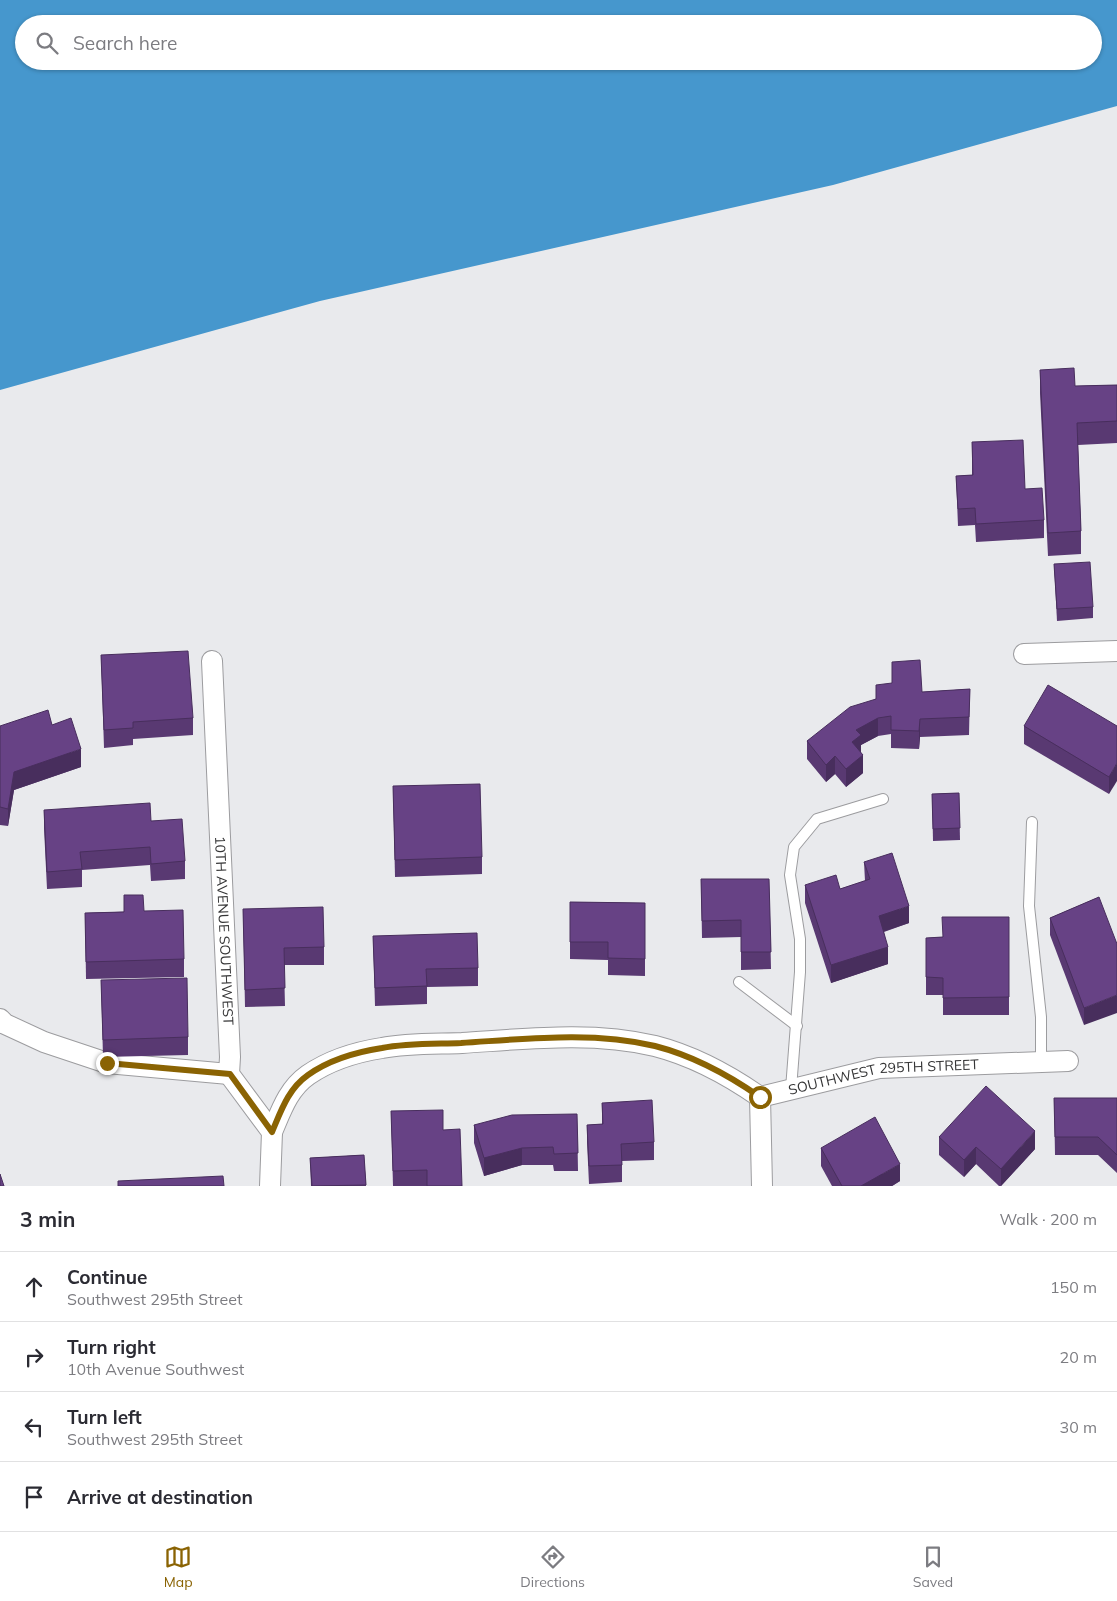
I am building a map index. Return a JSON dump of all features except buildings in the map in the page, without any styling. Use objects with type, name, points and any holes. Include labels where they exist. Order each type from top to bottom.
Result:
[{"type":"street","points":[[1024,654],[1117,651]]},
{"type":"street","name":"10TH AVENUE SOUTHWEST","points":[[212,661],[230,1074]]},
{"type":"street","points":[[0,1019],[5,1024],[44,1042],[107,1063],[230,1074],[272,1132]]},
{"type":"street","points":[[270,1186],[272,1132],[288,1094],[307,1076],[338,1059],[383,1047],[528,1039],[604,1038],[654,1046],[693,1058],[729,1075],[760,1097],[762,1186]]},
{"type":"street","name":"SOUTHWEST 295TH STREET","points":[[760,1097],[879,1068],[1068,1061]]},
{"type":"lane","points":[[792,1089],[798,1026],[800,939],[790,875],[794,847],[817,820],[884,799]]},
{"type":"lane","points":[[1032,822],[1029,906],[1041,1017],[1040,1062]]},
{"type":"lane","points":[[739,982],[798,1026]]},
{"type":"water","points":[[0,0],[1117,0],[1117,106],[833,185],[320,301],[0,390]]},
{"type":"route","points":[[107,1063],[230,1074],[272,1132],[288,1094],[307,1076],[338,1059],[383,1047],[528,1039],[604,1038],[654,1046],[693,1058],[729,1075],[760,1097]]}]
